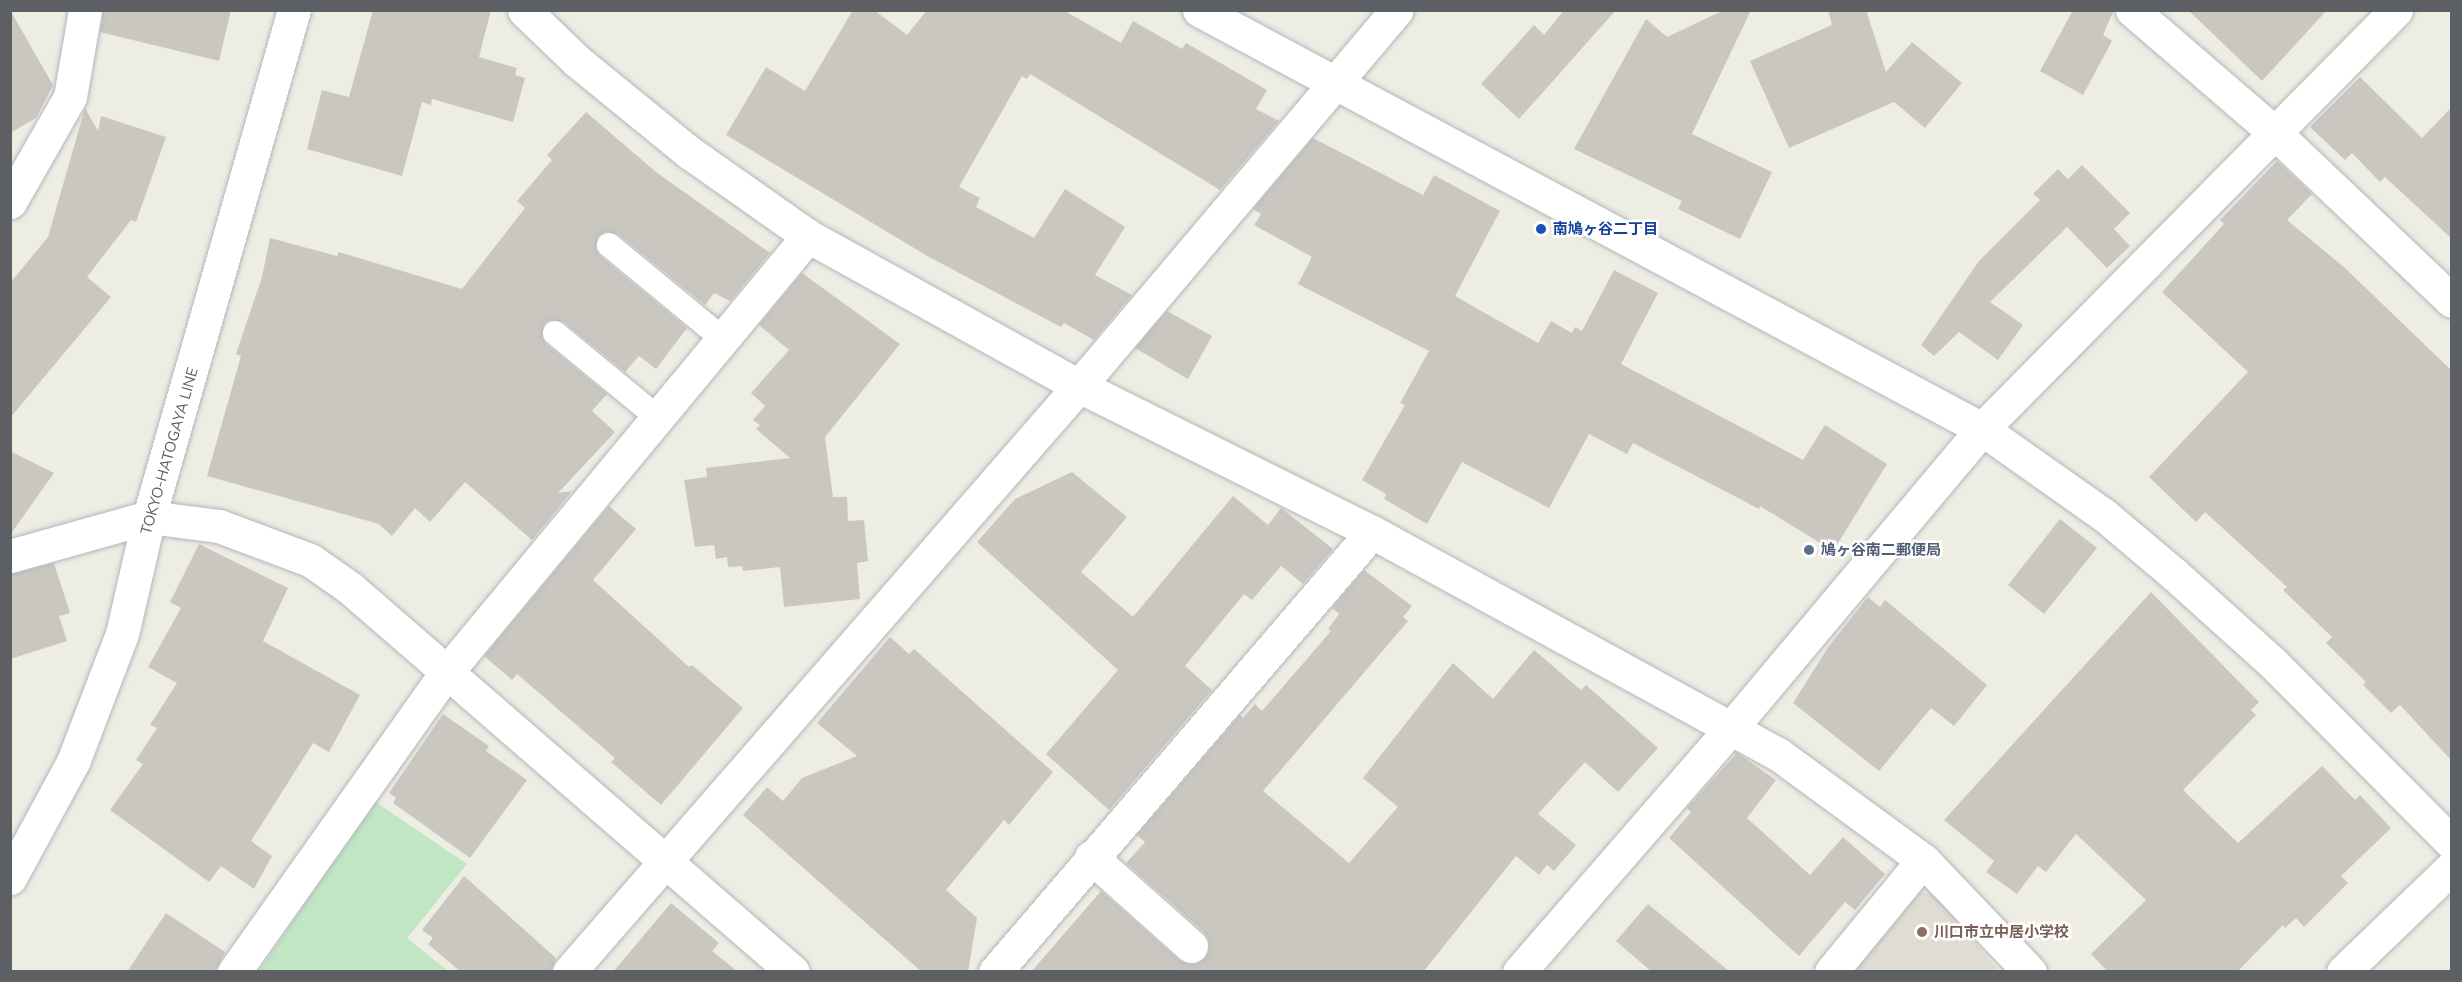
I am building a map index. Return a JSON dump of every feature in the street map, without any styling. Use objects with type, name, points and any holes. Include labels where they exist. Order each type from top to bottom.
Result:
[{"type":"street","points":[[10,202],[70,97],[85,10]]},
{"type":"street","name":"TOKYO-HATOGAYA LINE","points":[[10,878],[81,741],[122,634],[149,517],[294,10]]},
{"type":"street","points":[[524,10],[577,61],[690,153],[808,236],[1079,386],[1372,532],[1778,754],[1923,860],[2030,972]]},
{"type":"street","points":[[1199,10],[1982,429],[2104,515],[2174,574],[2273,663],[2451,843]]},
{"type":"street","points":[[568,972],[663,860],[1079,386],[1334,81],[1397,10]]},
{"type":"street","points":[[2132,10],[2275,134],[2451,301]]},
{"type":"street","points":[[1519,972],[1732,727],[1982,429],[2396,10]]},
{"type":"street","points":[[234,972],[446,673],[808,236]]},
{"type":"street","points":[[10,556],[149,517],[219,526],[310,560],[350,588],[793,972]]},
{"type":"street","points":[[994,972],[1372,532]]},
{"type":"street","points":[[1091,857],[1191,946]]},
{"type":"street","points":[[1831,972],[1923,860]]},
{"type":"street","points":[[2343,972],[2451,867]]},
{"type":"lane","points":[[609,245],[723,339]]},
{"type":"lane","points":[[555,333],[657,417]]},
{"type":"shaded area","name":"川口市立中居小学校","points":[[1909,893],[1933,893],[1999,971],[1846,972]]},
{"type":"green space","points":[[374,801],[467,864],[407,938],[448,971],[259,971]]},
{"type":"building","points":[[10,10],[53,85],[36,118],[10,133]]},
{"type":"building","points":[[103,10],[231,10],[219,61],[100,32]]},
{"type":"building","points":[[373,10],[491,10],[479,57],[517,68],[515,75],[525,78],[513,122],[432,99],[431,105],[422,102],[402,176],[307,149],[322,90],[349,97]]},
{"type":"building","points":[[853,10],[874,10],[907,35],[927,10],[1063,10],[1121,43],[1133,21],[1182,49],[1186,43],[1267,90],[1256,109],[1279,121],[1220,190],[1030,74],[1027,79],[1022,76],[959,187],[980,198],[976,207],[1034,238],[1065,189],[1125,227],[1095,275],[1132,295],[1094,340],[1064,323],[1061,327],[929,257],[726,135],[766,67],[805,91]]},
{"type":"building","points":[[1564,10],[1616,10],[1519,119],[1481,84],[1534,25],[1544,35]]},
{"type":"building","points":[[1724,10],[1751,10],[1692,134],[1772,172],[1740,239],[1678,209],[1682,201],[1574,149],[1646,19],[1667,37]]},
{"type":"building","points":[[1828,10],[1866,10],[1886,72],[1912,42],[1962,83],[1925,128],[1894,102],[1789,148],[1750,61],[1832,25]]},
{"type":"building","points":[[2073,10],[2114,10],[2103,35],[2112,41],[2083,95],[2040,71]]},
{"type":"building","points":[[2188,10],[2327,10],[2262,81]]},
{"type":"building","points":[[2360,77],[2422,138],[2451,108],[2451,238],[2385,177],[2380,182],[2352,153],[2345,160],[2310,127]]},
{"type":"building","points":[[85,108],[98,131],[101,116],[166,137],[136,222],[131,220],[87,277],[111,297],[10,418],[10,283],[48,237]]},
{"type":"building","points":[[586,112],[656,172],[770,253],[730,301],[714,293],[705,305],[618,234],[605,232],[598,236],[596,249],[600,256],[687,328],[656,369],[639,356],[625,372],[564,322],[551,320],[544,324],[542,337],[546,344],[607,394],[592,411],[615,432],[558,493],[572,491],[532,540],[465,482],[430,522],[415,508],[392,536],[379,524],[207,476],[241,356],[236,354],[262,277],[270,238],[337,256],[339,252],[462,289],[525,208],[517,201],[552,160],[547,155]]},
{"type":"building","points":[[1313,138],[1423,195],[1434,175],[1500,211],[1455,296],[1538,343],[1551,321],[1572,333],[1575,327],[1582,331],[1614,270],[1658,293],[1621,364],[1803,460],[1825,425],[1887,464],[1833,551],[1760,506],[1759,509],[1633,443],[1627,454],[1589,434],[1549,508],[1462,462],[1427,524],[1384,499],[1386,494],[1362,480],[1405,405],[1400,403],[1429,351],[1298,284],[1312,257],[1254,225],[1261,214],[1253,209]]},
{"type":"building","points":[[2277,161],[2312,194],[2287,220],[2345,268],[2451,370],[2451,760],[2400,705],[2391,713],[2363,685],[2366,682],[2326,643],[2332,637],[2283,590],[2287,587],[2205,512],[2196,522],[2149,477],[2248,372],[2162,292],[2224,224],[2220,220]]},
{"type":"building","points":[[2082,165],[2130,213],[2114,229],[2130,246],[2107,268],[2067,227],[1990,302],[2023,325],[1998,360],[1959,332],[1934,356],[1921,345],[1979,261],[2040,200],[2033,194],[2058,169],[2068,179]]},
{"type":"building","points":[[802,273],[900,344],[825,437],[833,497],[847,497],[848,521],[864,520],[868,561],[857,563],[860,599],[784,607],[780,567],[743,571],[742,566],[728,567],[727,557],[716,559],[714,545],[695,547],[684,480],[707,477],[706,468],[790,458],[756,429],[760,425],[753,420],[765,406],[751,393],[789,350],[759,325]]},
{"type":"building","points":[[1167,311],[1212,336],[1188,379],[1135,348]]},
{"type":"building","points":[[10,451],[54,473],[10,535]]},
{"type":"building","points":[[1072,472],[1127,517],[1081,572],[1133,617],[1233,496],[1268,525],[1281,508],[1333,549],[1303,584],[1281,566],[1252,600],[1244,594],[1185,666],[1212,690],[1109,810],[1046,754],[1118,670],[977,542],[1015,499]]},
{"type":"building","points":[[609,506],[636,529],[593,580],[689,667],[692,665],[743,708],[661,805],[611,762],[615,758],[517,674],[512,680],[484,656]]},
{"type":"building","points":[[2060,519],[2097,548],[2044,614],[2008,585]]},
{"type":"building","points":[[199,544],[288,588],[263,641],[360,695],[329,752],[313,743],[251,841],[272,856],[254,889],[221,866],[209,882],[110,810],[143,764],[136,760],[157,728],[150,725],[177,683],[148,667],[181,608],[170,602]]},
{"type":"building","points":[[54,563],[70,613],[59,616],[67,641],[10,659],[10,574]]},
{"type":"building","points":[[1364,570],[1412,606],[1403,617],[1408,621],[1263,791],[1349,863],[1398,807],[1363,778],[1453,663],[1493,699],[1534,650],[1581,690],[1586,685],[1658,748],[1618,792],[1585,762],[1538,814],[1576,845],[1554,871],[1547,865],[1539,875],[1516,856],[1423,972],[1031,972],[1101,891],[1179,960],[1196,964],[1205,958],[1209,941],[1204,932],[1126,863],[1145,842],[1137,835],[1240,715],[1243,718],[1255,704],[1262,711],[1331,631],[1328,629],[1339,614],[1332,608]]},
{"type":"building","points":[[2151,592],[2259,702],[2251,710],[2256,715],[2183,790],[2238,843],[2322,766],[2355,800],[2360,795],[2391,828],[2341,876],[2348,883],[2304,927],[2296,918],[2285,928],[2283,925],[2237,972],[2108,972],[2091,954],[2146,900],[2076,834],[2046,872],[2038,866],[2017,894],[1986,872],[1994,861],[1944,820]]},
{"type":"building","points":[[1868,597],[1880,607],[1885,600],[1987,685],[1954,726],[1931,708],[1879,771],[1793,703],[1829,646]]},
{"type":"building","points":[[890,637],[909,654],[914,649],[1053,772],[1009,825],[1004,820],[946,890],[977,918],[968,972],[922,972],[743,815],[767,787],[783,801],[802,778],[857,756],[817,723]]},
{"type":"building","points":[[443,714],[489,746],[486,751],[527,780],[470,858],[393,803],[396,798],[389,793]]},
{"type":"building","points":[[1737,753],[1776,780],[1747,818],[1810,875],[1843,837],[1885,874],[1855,910],[1845,902],[1799,956],[1669,838],[1691,812],[1687,808]]},
{"type":"building","points":[[464,876],[556,958],[551,972],[461,972],[428,944],[433,938],[422,930]]},
{"type":"building","points":[[671,903],[719,943],[712,951],[738,972],[613,972]]},
{"type":"building","points":[[1648,904],[1730,972],[1652,972],[1616,941]]},
{"type":"building","points":[[166,913],[225,952],[215,972],[127,972]]},
{"type":"place","name":"南鳩ヶ谷二丁目","points":[[1541,229]]},
{"type":"place","name":"鳩ヶ谷南二郵便局","points":[[1809,550]]},
{"type":"place","name":"川口市立中居小学校","points":[[1922,932]]}]
